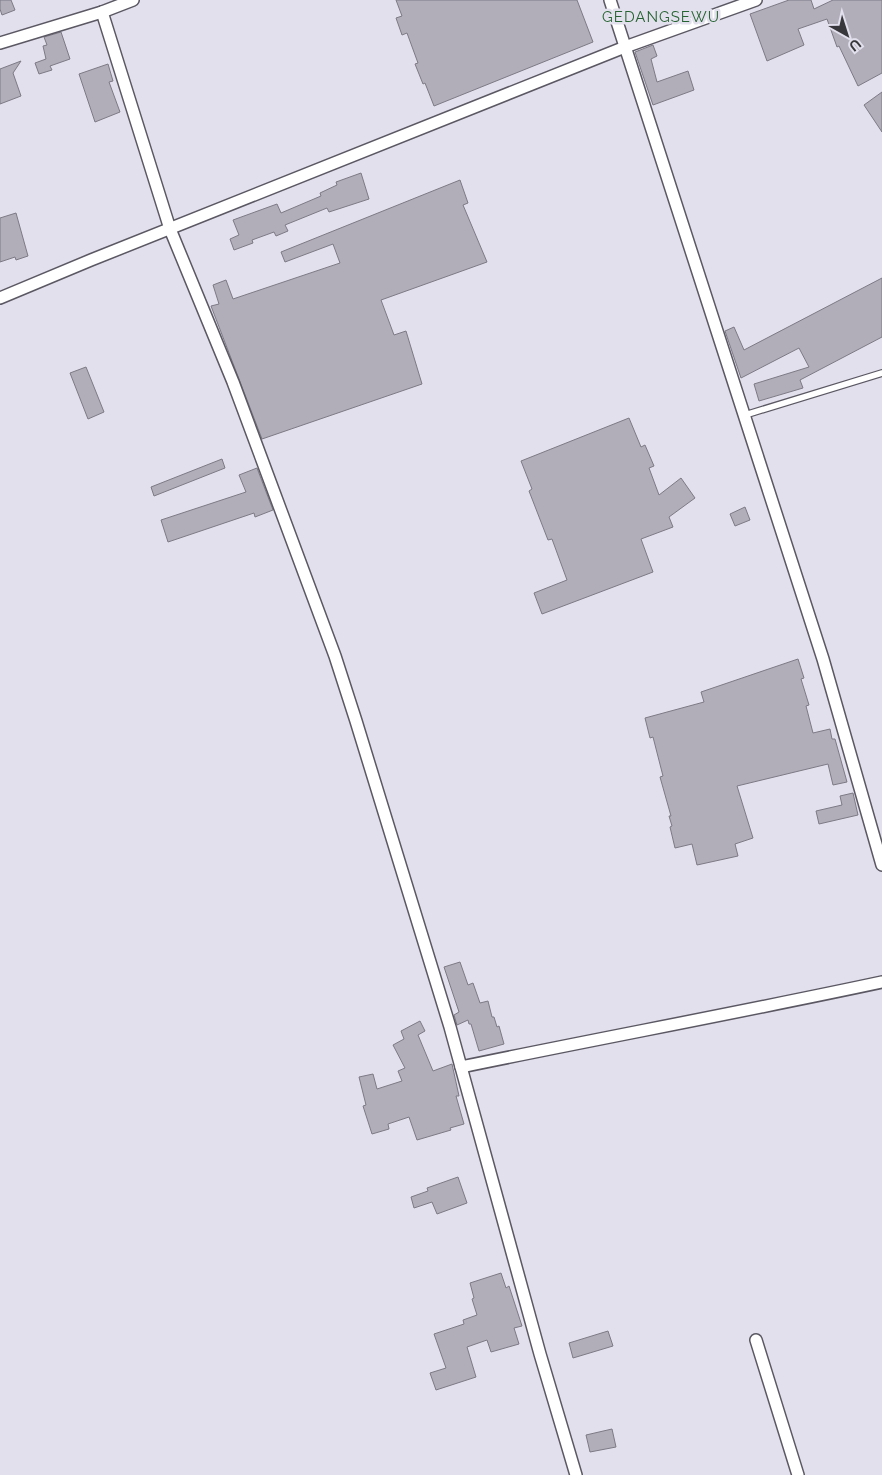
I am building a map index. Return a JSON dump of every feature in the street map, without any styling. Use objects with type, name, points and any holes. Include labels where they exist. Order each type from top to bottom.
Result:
[{"type":"street","points":[[0,43],[102,12],[133,0]]},
{"type":"street","points":[[610,0],[823,659],[882,865]]},
{"type":"street","points":[[0,298],[625,47],[756,0]]},
{"type":"street","points":[[102,12],[170,229],[233,382],[335,656],[444,1009],[540,1354],[576,1475]]},
{"type":"street","points":[[461,1067],[612,1035],[762,1008],[882,982]]},
{"type":"street","points":[[756,1340],[798,1475]]},
{"type":"lane","points":[[745,414],[882,374]]},
{"type":"building","points":[[0,0],[11,0],[15,10],[2,15]]},
{"type":"building","points":[[396,0],[577,0],[593,42],[434,106],[415,64],[418,63],[407,33],[402,35],[396,18],[402,16]]},
{"type":"building","points":[[789,0],[811,0],[814,9],[833,0],[882,0],[882,73],[858,86],[839,46],[837,47],[827,19],[798,29],[804,45],[767,61],[750,14]]},
{"type":"building","points":[[61,32],[70,59],[50,66],[52,70],[39,74],[35,63],[46,59],[43,46],[47,45],[44,37]]},
{"type":"building","points":[[653,45],[657,56],[651,59],[657,82],[688,71],[694,90],[653,105],[635,52]]},
{"type":"building","points":[[21,61],[13,73],[21,96],[0,104],[0,69]]},
{"type":"building","points":[[108,64],[113,81],[109,82],[120,112],[95,122],[79,74]]},
{"type":"building","points":[[882,92],[882,132],[864,105]]},
{"type":"building","points":[[361,173],[369,199],[329,212],[327,208],[285,225],[288,231],[276,236],[274,232],[252,240],[253,243],[234,250],[230,239],[239,235],[233,220],[277,204],[281,213],[321,196],[320,193],[337,185],[336,182]]},
{"type":"building","points":[[460,180],[468,203],[463,205],[487,262],[381,300],[394,335],[406,331],[422,384],[262,439],[211,306],[219,304],[213,285],[226,280],[233,299],[340,263],[333,244],[285,262],[281,252]]},
{"type":"building","points":[[16,213],[28,256],[16,260],[15,257],[0,262],[0,218]]},
{"type":"building","points":[[882,278],[882,337],[800,380],[803,388],[759,401],[754,384],[809,367],[799,348],[741,378],[725,331],[734,327],[744,350]]},
{"type":"building","points":[[86,367],[104,412],[88,419],[70,373]]},
{"type":"building","points":[[629,418],[641,447],[645,445],[654,466],[649,468],[659,495],[681,478],[695,498],[669,517],[673,527],[641,539],[653,572],[542,614],[534,593],[567,580],[552,539],[548,540],[529,491],[532,489],[521,461]]},
{"type":"building","points":[[222,459],[225,468],[154,496],[151,487]]},
{"type":"building","points":[[257,468],[273,510],[255,517],[254,513],[168,542],[161,520],[246,492],[239,475]]},
{"type":"building","points":[[745,507],[750,520],[735,526],[730,514]]},
{"type":"building","points":[[798,659],[804,678],[801,679],[809,705],[806,706],[813,733],[830,729],[832,739],[835,739],[847,782],[833,785],[828,764],[737,786],[753,838],[735,844],[738,856],[697,865],[692,844],[675,848],[670,827],[672,826],[669,816],[671,816],[660,777],[663,776],[653,737],[650,738],[645,718],[704,702],[701,692]]},
{"type":"building","points":[[853,793],[858,815],[819,824],[816,811],[842,805],[840,796]]},
{"type":"building","points":[[460,962],[468,985],[473,983],[480,1003],[488,1001],[492,1017],[494,1017],[497,1027],[499,1026],[504,1044],[479,1051],[468,1020],[457,1025],[454,1015],[459,1012],[444,967]]},
{"type":"building","points":[[420,1021],[425,1031],[418,1035],[433,1071],[452,1064],[459,1096],[456,1096],[464,1124],[417,1140],[409,1117],[388,1124],[389,1129],[372,1134],[363,1106],[366,1105],[359,1077],[373,1074],[377,1089],[402,1081],[398,1071],[405,1068],[393,1045],[404,1039],[401,1031]]},
{"type":"building","points":[[458,1177],[467,1203],[437,1214],[432,1202],[414,1208],[411,1197],[428,1191],[427,1188]]},
{"type":"building","points":[[501,1273],[506,1288],[509,1286],[522,1326],[514,1328],[519,1344],[491,1352],[487,1340],[467,1347],[476,1377],[436,1390],[430,1373],[446,1368],[434,1334],[464,1324],[463,1320],[477,1315],[470,1283]]},
{"type":"building","points":[[608,1331],[613,1346],[573,1358],[569,1343]]},
{"type":"building","points":[[612,1429],[616,1447],[590,1452],[586,1435]]},
{"type":"district","name":"GEDANGSEWU","points":[[661,17]]}]
